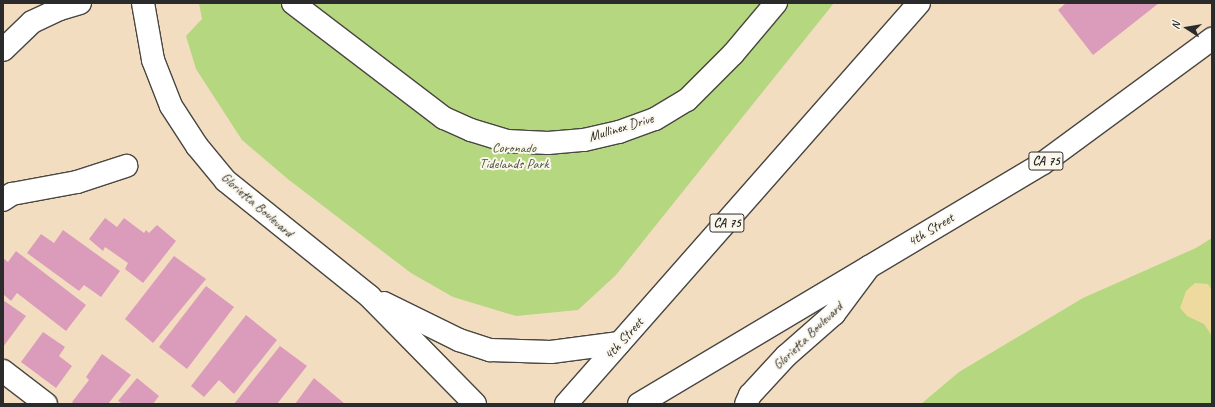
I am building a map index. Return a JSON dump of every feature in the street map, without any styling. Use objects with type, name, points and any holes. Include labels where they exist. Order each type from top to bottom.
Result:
[{"type":"main road","points":[[3,50],[32,22],[60,9],[80,3]]},
{"type":"main road","name":"Glorietta Boulevard","points":[[142,3],[153,60],[172,106],[197,146],[226,181],[369,296],[476,404]]},
{"type":"main road","name":"Mullinex Drive","points":[[293,3],[444,118],[471,130],[507,140],[548,143],[584,140],[619,132],[655,119],[687,100],[733,54],[776,3]]},
{"type":"main road","name":"4th Street","points":[[566,404],[919,3]]},
{"type":"main road","name":"4th Street","points":[[639,404],[1043,163],[1212,39]]},
{"type":"main road","points":[[3,200],[12,194],[77,182],[126,166]]},
{"type":"main road","name":"Glorietta Boulevard","points":[[746,404],[750,395],[786,356],[834,314],[869,267]]},
{"type":"main road","name":"Glorietta Boulevard","points":[[369,296],[459,340],[490,350],[550,352],[619,343]]},
{"type":"main road","points":[[3,371],[46,404]]},
{"type":"green space","name":"Coronado Tidelands Park","points":[[199,3],[834,3],[616,275],[578,310],[516,316],[453,297],[411,273],[289,180],[242,140],[196,69],[186,36],[202,19]]},
{"type":"green space","points":[[1212,238],[1212,404],[921,404],[959,372],[1083,298],[1196,248]]},
{"type":"sand","points":[[1195,283],[1208,284],[1212,291],[1212,336],[1204,324],[1187,316],[1180,308],[1186,291]]},
{"type":"building","points":[[1066,3],[1159,3],[1093,55],[1058,10]]},
{"type":"building","points":[[105,218],[117,227],[124,218],[144,233],[146,230],[149,233],[157,225],[176,241],[143,283],[125,269],[128,263],[105,247],[103,251],[89,239]]},
{"type":"building","points":[[63,230],[120,271],[101,297],[84,285],[79,291],[27,253],[41,234],[54,243]]},
{"type":"building","points":[[16,251],[86,305],[66,331],[17,293],[11,301],[3,294],[3,258],[8,262]]},
{"type":"building","points":[[174,256],[206,279],[153,343],[125,319]]},
{"type":"building","points":[[206,286],[234,307],[187,369],[159,347]]},
{"type":"building","points":[[3,300],[26,316],[3,347]]},
{"type":"building","points":[[246,315],[277,340],[234,394],[219,380],[204,397],[191,386]]},
{"type":"building","points":[[43,332],[65,347],[59,356],[72,366],[56,388],[21,362]]},
{"type":"building","points":[[280,346],[307,366],[277,404],[234,404]]},
{"type":"building","points":[[102,354],[131,375],[108,404],[74,404],[72,402],[89,380],[86,377]]},
{"type":"building","points":[[137,378],[159,396],[153,404],[123,404],[118,401]]},
{"type":"building","points":[[314,378],[345,404],[295,404]]}]
